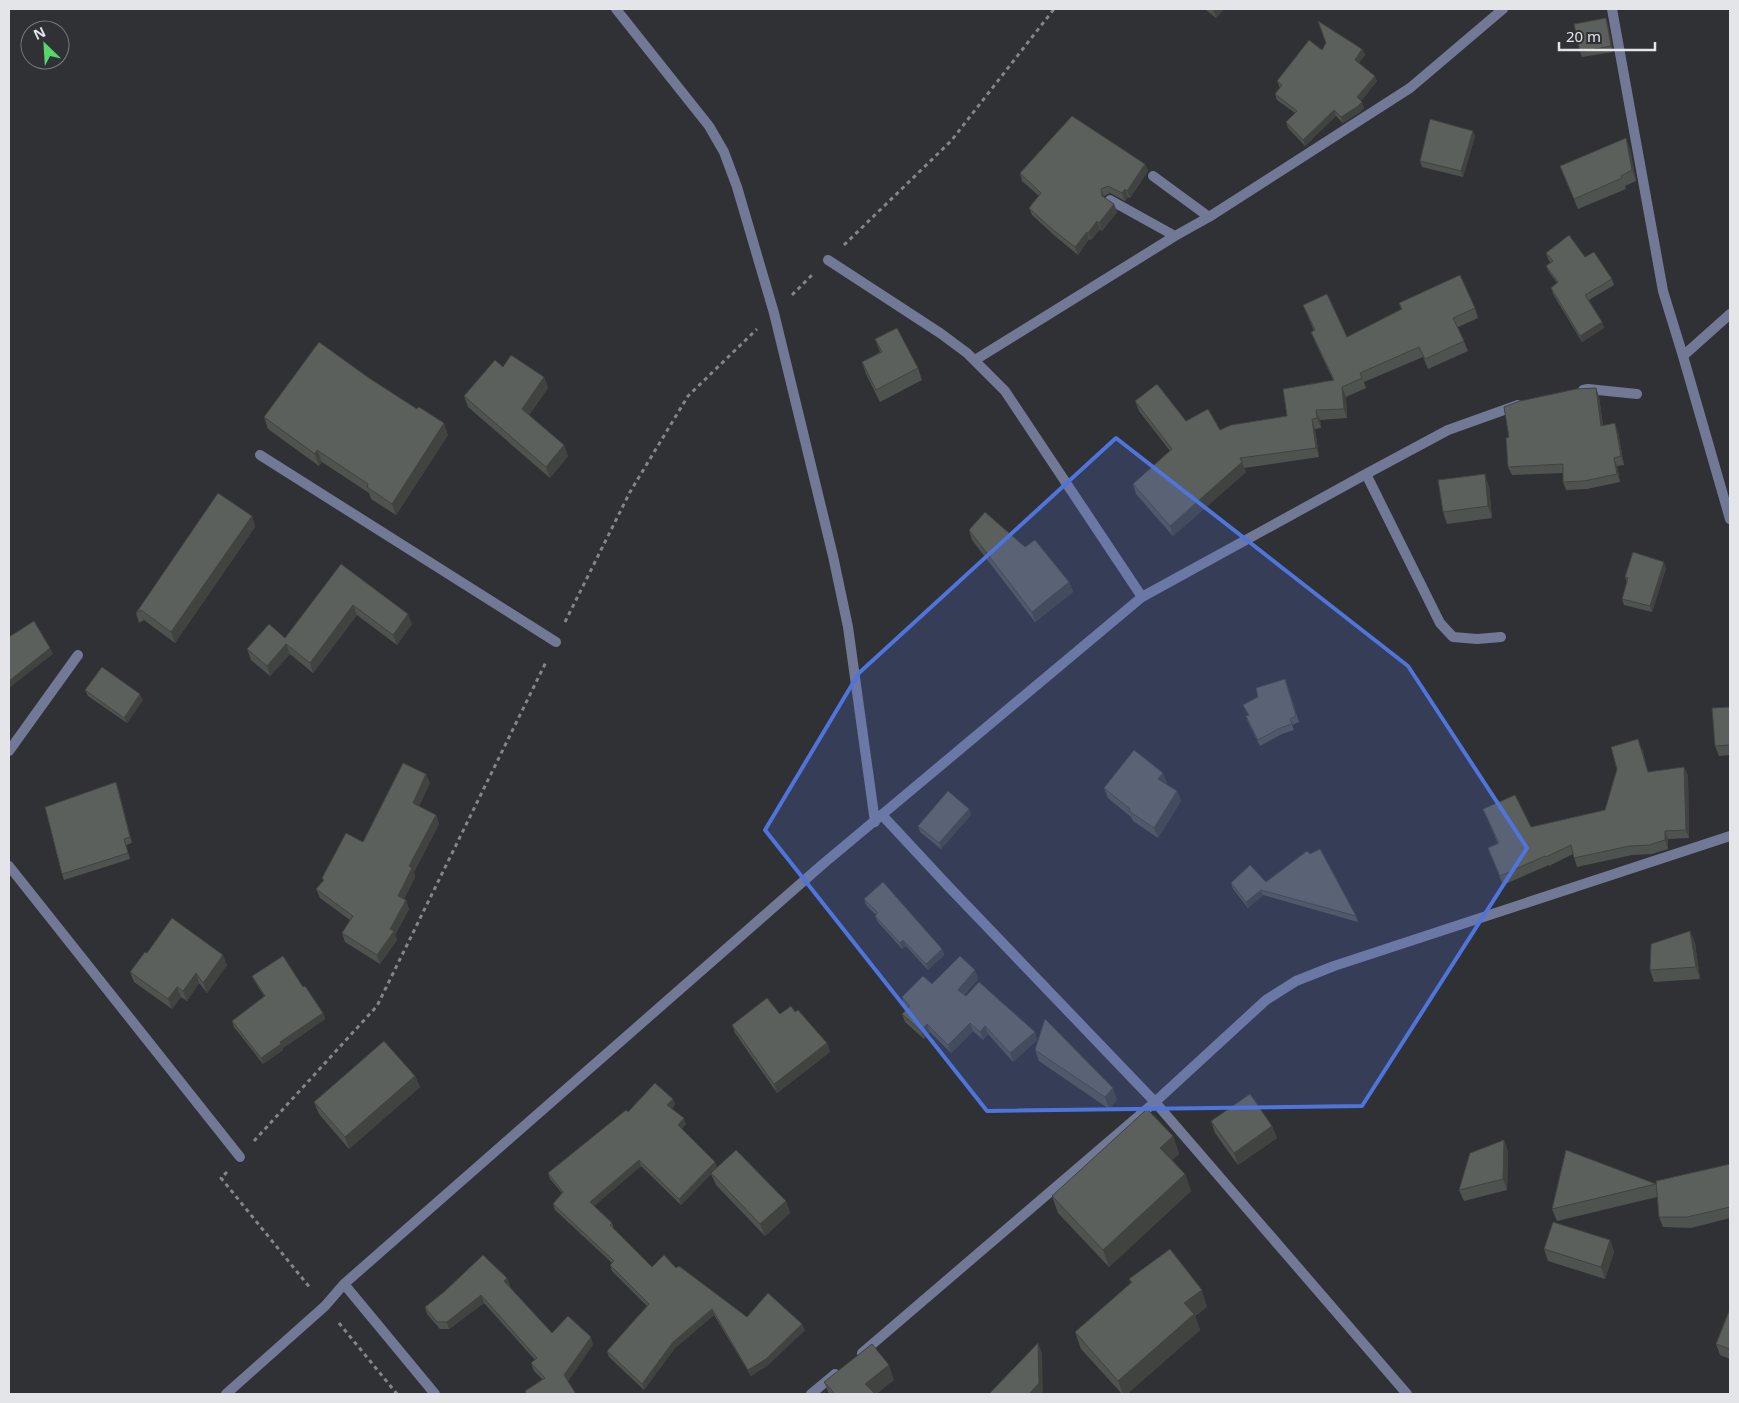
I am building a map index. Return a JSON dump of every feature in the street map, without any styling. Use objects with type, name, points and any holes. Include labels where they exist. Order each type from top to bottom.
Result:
[{"type":"street","points":[[616,9],[703,118],[724,152],[737,188],[774,313],[833,556],[846,618],[879,818],[949,887],[1155,1102],[1407,1394]]},
{"type":"street","points":[[975,360],[1210,217],[1410,88],[1503,9]]},
{"type":"street","points":[[1612,9],[1663,291],[1730,519]]},
{"type":"street","points":[[1153,176],[1210,217]]},
{"type":"street","points":[[1110,200],[1176,236]]},
{"type":"street","points":[[828,260],[940,333],[975,360],[1005,391],[1142,597]]},
{"type":"street","points":[[1683,356],[1730,314]]},
{"type":"street","points":[[1570,392],[1588,389],[1637,394]]},
{"type":"street","points":[[226,1394],[325,1306],[344,1284],[823,864],[1142,597],[1448,430],[1524,402]]},
{"type":"street","points":[[260,456],[556,642]]},
{"type":"street","points":[[1366,474],[1440,623],[1453,637],[1477,639],[1501,637]]},
{"type":"street","points":[[9,751],[78,655]]},
{"type":"street","points":[[811,1394],[850,1363],[1155,1102],[1266,1000],[1296,981],[1334,966],[1730,836]]},
{"type":"street","points":[[9,866],[240,1157]]},
{"type":"street","points":[[344,1284],[435,1394]]},
{"type":"path","points":[[397,1394],[221,1178],[377,1006],[630,492],[688,396],[951,141],[1054,9]]},
{"type":"highlighted area","points":[[1116,438],[1408,666],[1527,848],[1362,1106],[987,1111],[765,830],[859,673]]},
{"type":"building","points":[[1606,18],[1611,46],[1580,52],[1574,24]]},
{"type":"building","points":[[1318,21],[1362,49],[1355,60],[1375,76],[1357,97],[1362,102],[1358,106],[1341,117],[1334,110],[1303,140],[1286,122],[1297,111],[1275,94],[1282,85],[1277,81],[1309,40],[1322,50],[1326,43]]},
{"type":"building","points":[[1072,116],[1145,164],[1127,191],[1125,189],[1122,193],[1108,186],[1101,189],[1102,196],[1114,204],[1099,223],[1097,221],[1075,247],[1029,208],[1041,193],[1020,173]]},
{"type":"building","points":[[1430,119],[1473,131],[1461,171],[1420,161]]},
{"type":"building","points":[[1626,138],[1632,170],[1621,176],[1622,178],[1574,199],[1560,166]]},
{"type":"building","points":[[1569,235],[1585,257],[1594,252],[1612,279],[1585,295],[1602,322],[1580,336],[1551,288],[1558,282],[1546,266],[1553,261],[1546,253]]},
{"type":"building","points":[[1460,275],[1475,308],[1453,318],[1464,341],[1425,359],[1419,347],[1360,373],[1362,378],[1342,387],[1344,409],[1316,410],[1317,418],[1312,419],[1316,448],[1240,458],[1242,462],[1170,526],[1133,484],[1172,449],[1135,401],[1157,384],[1186,421],[1208,409],[1220,430],[1231,425],[1287,416],[1283,389],[1334,380],[1311,332],[1315,330],[1303,305],[1327,294],[1347,337],[1402,309],[1399,303]]},
{"type":"building","points":[[897,328],[918,368],[876,390],[862,362],[882,352],[875,339]]},
{"type":"building","points":[[319,342],[369,378],[417,409],[419,407],[444,423],[392,504],[367,487],[368,484],[317,450],[315,454],[264,417]]},
{"type":"building","points":[[511,355],[544,377],[522,409],[564,445],[546,467],[464,396],[495,360],[503,367]]},
{"type":"building","points":[[1596,388],[1601,426],[1615,423],[1621,456],[1614,458],[1617,474],[1584,481],[1563,482],[1563,464],[1508,467],[1506,438],[1509,437],[1504,407],[1520,401],[1576,389]]},
{"type":"building","points":[[1485,474],[1488,506],[1443,512],[1438,480]]},
{"type":"building","points":[[218,493],[252,516],[171,632],[141,610],[136,613]]},
{"type":"building","points":[[985,512],[1025,547],[1035,540],[1069,582],[1032,612],[969,530]]},
{"type":"building","points":[[1633,552],[1664,562],[1650,606],[1622,599],[1628,578],[1625,577]]},
{"type":"building","points":[[341,564],[408,614],[393,635],[353,605],[310,663],[286,644],[267,666],[247,649],[269,624],[285,638]]},
{"type":"building","points":[[34,621],[50,648],[9,681],[9,637]]},
{"type":"building","points":[[102,667],[140,694],[124,718],[85,690]]},
{"type":"building","points":[[1285,679],[1296,716],[1290,719],[1292,724],[1258,740],[1246,716],[1249,715],[1243,705],[1258,697],[1256,688]]},
{"type":"building","points":[[1730,707],[1730,745],[1715,746],[1712,708]]},
{"type":"building","points":[[1638,739],[1648,772],[1684,767],[1686,830],[1665,831],[1665,840],[1649,845],[1629,846],[1574,858],[1571,845],[1500,876],[1488,848],[1499,843],[1483,809],[1515,795],[1531,827],[1605,810],[1617,769],[1611,747]]},
{"type":"building","points":[[1134,750],[1163,773],[1158,779],[1177,791],[1154,828],[1129,811],[1130,809],[1104,788]]},
{"type":"building","points":[[403,763],[426,774],[413,803],[436,815],[409,866],[412,868],[398,896],[406,900],[390,929],[394,931],[377,955],[342,933],[353,916],[316,889],[324,880],[322,878],[346,833],[363,842]]},
{"type":"building","points":[[116,782],[130,837],[124,839],[128,853],[62,874],[45,807]]},
{"type":"building","points":[[948,791],[969,809],[939,843],[918,826]]},
{"type":"building","points":[[1320,849],[1356,916],[1261,890],[1246,902],[1231,883],[1250,865],[1266,882],[1307,851],[1310,854]]},
{"type":"building","points":[[883,882],[942,949],[926,964],[903,940],[900,943],[875,916],[878,913],[864,899]]},
{"type":"building","points":[[172,918],[223,955],[203,983],[196,973],[183,991],[177,987],[168,999],[130,972],[145,952],[147,953]]},
{"type":"building","points":[[1690,931],[1696,967],[1650,970],[1651,944]]},
{"type":"building","points":[[283,956],[323,1013],[280,1042],[281,1044],[261,1058],[232,1021],[265,996],[252,976]]},
{"type":"building","points":[[960,956],[975,970],[958,990],[966,996],[979,982],[1035,1032],[1010,1053],[985,1026],[980,1032],[970,1023],[948,1045],[927,1024],[921,1031],[902,1014],[910,1006],[902,997],[923,976],[932,984]]},
{"type":"building","points":[[767,998],[780,1014],[791,1006],[795,1012],[798,1010],[827,1043],[774,1084],[732,1025]]},
{"type":"building","points":[[1045,1019],[1113,1088],[1105,1097],[1035,1050]]},
{"type":"building","points":[[384,1041],[415,1076],[345,1137],[314,1102]]},
{"type":"building","points":[[655,1083],[673,1099],[667,1105],[684,1118],[678,1125],[715,1162],[679,1199],[639,1160],[590,1202],[652,1267],[664,1255],[676,1268],[679,1266],[747,1317],[768,1293],[802,1324],[766,1359],[748,1370],[712,1309],[673,1342],[642,1384],[607,1351],[649,1304],[610,1265],[614,1261],[553,1204],[563,1192],[548,1173],[626,1110],[628,1112]]},
{"type":"building","points":[[1250,1094],[1272,1126],[1234,1153],[1211,1121]]},
{"type":"building","points":[[1147,1109],[1173,1136],[1160,1148],[1185,1174],[1103,1250],[1052,1196]]},
{"type":"building","points":[[1504,1140],[1503,1179],[1459,1190],[1470,1153]]},
{"type":"building","points":[[736,1150],[786,1201],[760,1224],[711,1173]]},
{"type":"building","points":[[1566,1150],[1656,1184],[1552,1209]]},
{"type":"building","points":[[1730,1164],[1730,1207],[1687,1217],[1659,1217],[1656,1181]]},
{"type":"building","points":[[1553,1222],[1610,1240],[1601,1267],[1544,1249]]},
{"type":"building","points":[[1170,1249],[1202,1290],[1184,1303],[1194,1314],[1118,1381],[1075,1332],[1132,1282],[1129,1279]]},
{"type":"building","points":[[483,1255],[507,1278],[504,1281],[552,1333],[568,1316],[591,1337],[564,1375],[576,1394],[523,1394],[545,1378],[531,1363],[537,1358],[481,1295],[447,1322],[437,1322],[425,1307],[444,1292]]},
{"type":"building","points":[[1730,1309],[1730,1349],[1716,1344]]},
{"type":"building","points":[[1038,1343],[1039,1383],[1029,1394],[989,1394]]},
{"type":"building","points":[[872,1344],[889,1365],[865,1384],[875,1394],[835,1394],[824,1382]]}]
